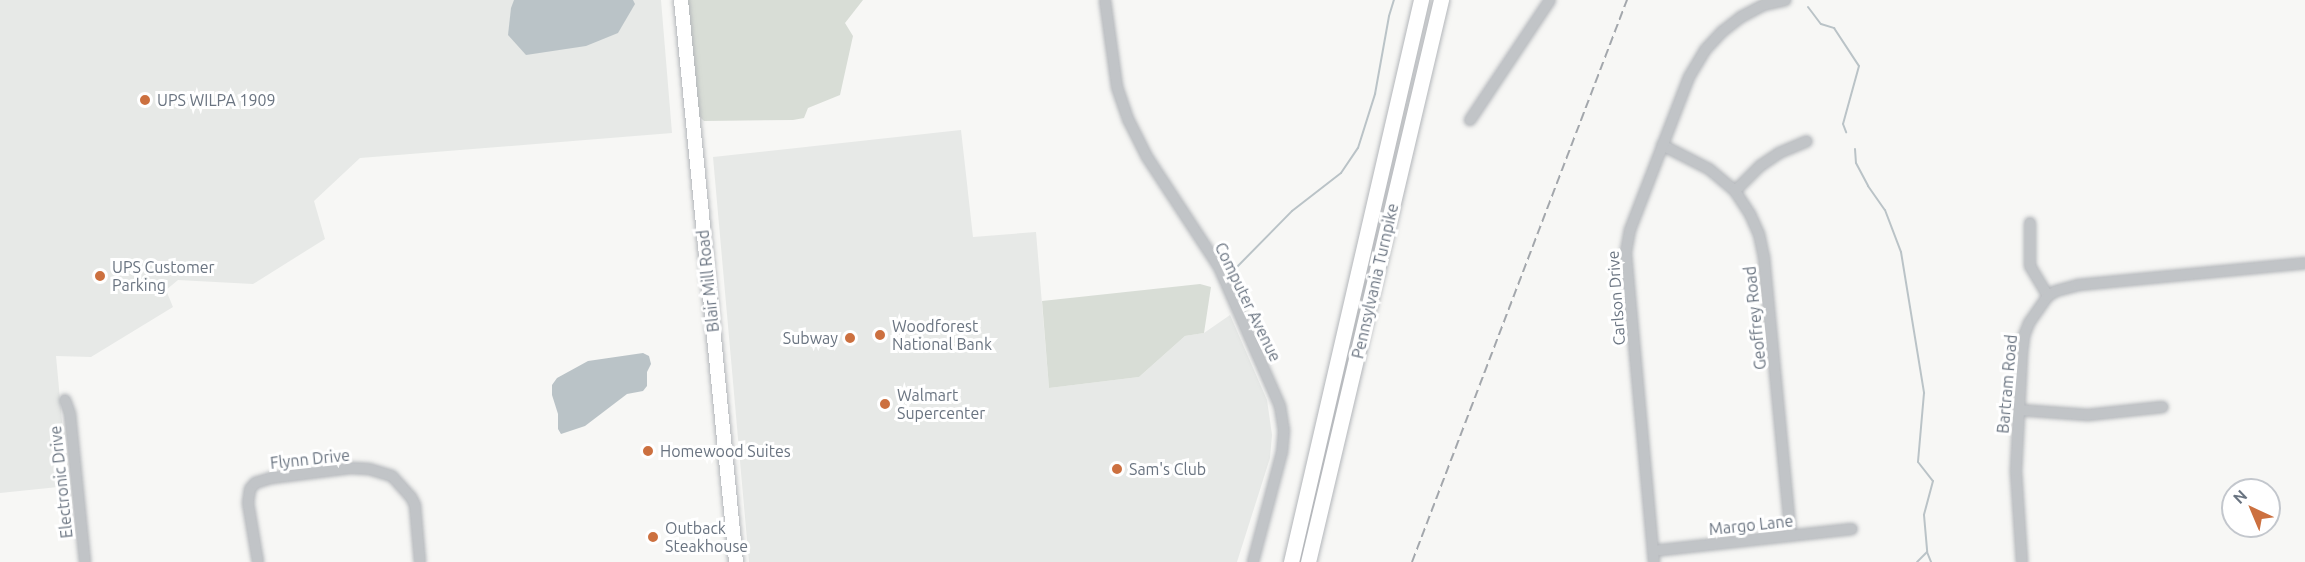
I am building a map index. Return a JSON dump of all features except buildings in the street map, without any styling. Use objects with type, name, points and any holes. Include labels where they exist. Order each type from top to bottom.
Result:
[{"type":"highway","name":"Pennsylvania Turnpike","points":[[1291,562],[1421,0]]},
{"type":"highway","name":"Pennsylvania Turnpike","points":[[1308,562],[1441,0]]},
{"type":"main road","name":"Blair Mill Road","points":[[681,0],[736,562]]},
{"type":"street","name":"Computer Avenue","points":[[1105,0],[1118,91],[1129,121],[1146,157],[1219,267],[1280,406],[1284,430],[1282,452],[1253,562]]},
{"type":"street","points":[[1470,120],[1550,0]]},
{"type":"street","name":"Carlson Drive","points":[[1654,556],[1626,252],[1630,230],[1689,77],[1705,50],[1722,30],[1764,4],[1785,0]]},
{"type":"street","points":[[1735,191],[1760,166],[1779,153],[1807,141]]},
{"type":"street","name":"Geoffrey Road","points":[[1662,145],[1709,169],[1735,191],[1750,214],[1759,234],[1764,257],[1791,536]]},
{"type":"street","points":[[2030,224],[2030,266],[2048,296],[2056,291],[2078,285],[2305,263]]},
{"type":"street","name":"Bartram Road","points":[[2022,562],[2016,471],[2024,336],[2036,310],[2048,296]]},
{"type":"street","name":"Electronic Drive","points":[[65,400],[70,414],[84,562]]},
{"type":"street","points":[[2019,410],[2078,415],[2163,407]]},
{"type":"street","name":"Flynn Drive","points":[[258,562],[248,502],[250,489],[255,483],[271,478],[350,468],[369,469],[392,476],[411,497],[415,505],[420,562]]},
{"type":"street","name":"Margo Lane","points":[[1654,556],[1791,536],[1852,530]]},
{"type":"shaded area","points":[[0,0],[661,0],[672,133],[360,158],[314,201],[325,239],[253,284],[178,280],[166,290],[173,307],[91,357],[56,356],[68,486],[0,493]]},
{"type":"shaded area","points":[[514,0],[633,0],[635,4],[618,33],[586,46],[526,55],[508,35]]},
{"type":"shaded area","points":[[686,0],[863,0],[845,23],[853,36],[840,95],[808,108],[804,118],[704,121],[699,116]]},
{"type":"shaded area","points":[[961,130],[973,237],[1036,232],[1049,388],[1139,377],[1185,336],[1204,333],[1230,315],[1267,400],[1272,435],[1270,458],[1237,562],[749,562],[713,157]]},
{"type":"shaded area","points":[[1200,284],[1211,287],[1204,333],[1185,336],[1139,377],[1049,388],[1042,301]]},
{"type":"shaded area","points":[[643,353],[649,356],[651,364],[647,372],[647,386],[643,391],[627,394],[585,426],[561,434],[552,395],[552,385],[557,378],[588,361]]},
{"type":"waterway","points":[[1233,271],[1292,211],[1341,173],[1358,148],[1375,94],[1394,0]]},
{"type":"waterway","points":[[1808,7],[1821,24],[1834,28],[1859,66],[1843,124],[1846,132]]},
{"type":"waterway","points":[[1855,149],[1856,163],[1868,186],[1885,210],[1901,252],[1924,393],[1918,462],[1933,481],[1924,515],[1927,552],[1917,562]]},
{"type":"waterway","points":[[1927,552],[1931,562]]},
{"type":"railway","points":[[1412,562],[1627,0]]},
{"type":"place","name":"UPS WILPA 1909","points":[[145,100]]},
{"type":"place","name":"UPS Customer Parking","points":[[100,276]]},
{"type":"place","name":"Woodforest National Bank","points":[[880,335]]},
{"type":"place","name":"Subway","points":[[850,338]]},
{"type":"place","name":"Walmart Supercenter","points":[[885,404]]},
{"type":"place","name":"Homewood Suites","points":[[648,451]]},
{"type":"place","name":"Sam's Club","points":[[1117,469]]},
{"type":"place","name":"Outback Steakhouse","points":[[653,537]]}]
